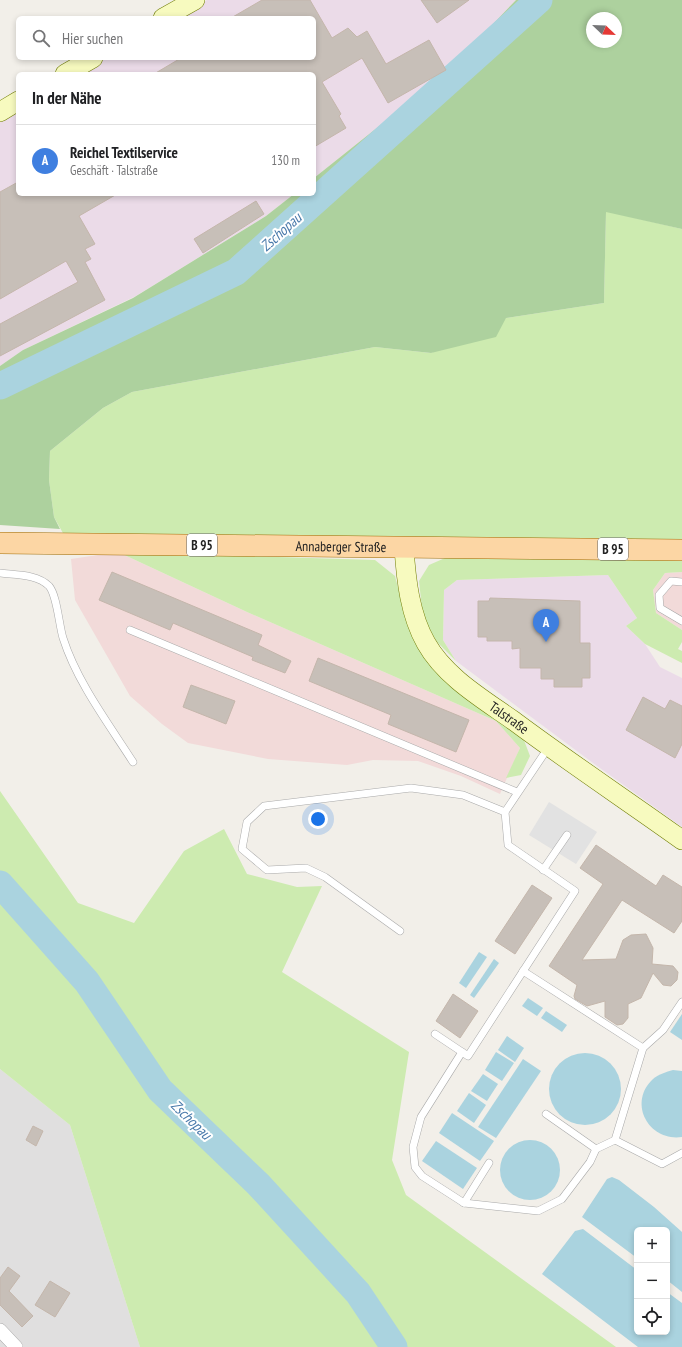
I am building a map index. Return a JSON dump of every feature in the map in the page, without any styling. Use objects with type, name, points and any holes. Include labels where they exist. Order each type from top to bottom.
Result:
[{"type":"main road","points":[[167,16],[195,0]]},
{"type":"main road","points":[[68,72],[90,60]]},
{"type":"main road","points":[[0,112],[16,102]]},
{"type":"main road","name":"Annaberger Straße","points":[[0,543],[682,550]]},
{"type":"main road","name":"Talstraße","points":[[404,547],[412,605],[418,628],[436,658],[450,673],[549,747],[682,840]]},
{"type":"street","points":[[0,1330],[16,1347]]},
{"type":"lane","points":[[0,573],[41,580],[51,588],[63,638],[74,666],[91,696],[133,762]]},
{"type":"lane","points":[[682,582],[671,581],[659,595],[660,608],[682,621]]},
{"type":"lane","points":[[130,630],[517,792]]},
{"type":"lane","points":[[435,1034],[468,1056],[575,892],[508,845],[505,812],[517,792],[549,747]]},
{"type":"lane","points":[[400,931],[325,878],[306,868],[268,870],[242,849],[247,822],[264,806],[411,788],[463,795],[505,812]]},
{"type":"lane","points":[[543,870],[567,835]]},
{"type":"lane","points":[[523,971],[643,1048]]},
{"type":"lane","points":[[462,1052],[421,1117],[413,1148],[415,1167],[422,1176],[464,1203],[538,1211],[562,1199],[590,1162],[596,1149],[616,1140],[643,1048],[663,1030],[682,1002]]},
{"type":"lane","points":[[546,1114],[596,1149]]},
{"type":"lane","points":[[616,1140],[662,1164],[682,1153]]},
{"type":"lane","points":[[464,1203],[490,1163]]},
{"type":"shaded area","points":[[207,0],[516,0],[447,72],[316,176],[316,72],[82,72],[102,60],[316,60],[316,16],[179,16]]},
{"type":"shaded area","points":[[16,110],[16,196],[291,196],[266,216],[136,296],[23,350],[0,366],[0,120]]},
{"type":"shaded area","points":[[118,552],[247,612],[496,721],[520,748],[500,794],[461,776],[418,761],[373,760],[347,765],[268,759],[188,743],[162,724],[130,696],[75,600],[71,559]]},
{"type":"shaded area","points":[[682,572],[682,630],[656,613],[653,590],[665,573]]},
{"type":"shaded area","points":[[608,575],[637,618],[626,626],[645,644],[660,667],[682,678],[682,827],[456,661],[443,640],[444,590],[457,580]]},
{"type":"shaded area","points":[[549,802],[597,832],[576,864],[529,835]]},
{"type":"shaded area","points":[[0,1069],[70,1125],[140,1347],[0,1347]]},
{"type":"green space","points":[[516,0],[682,0],[682,229],[606,212],[604,303],[506,318],[496,337],[431,353],[375,347],[132,392],[103,408],[50,451],[49,480],[54,517],[60,529],[0,525],[0,366],[23,350],[133,298],[266,216],[291,196],[316,196],[316,176],[447,72]]},
{"type":"green space","points":[[606,211],[682,229],[682,541],[64,535],[54,517],[49,480],[50,451],[103,408],[132,392],[375,347],[431,353],[506,318],[604,303]]},
{"type":"green space","points":[[118,552],[375,560],[395,576],[406,619],[522,735],[530,756],[521,775],[506,778],[520,748],[496,721],[247,612]]},
{"type":"green space","points":[[445,558],[682,559],[682,572],[665,573],[653,590],[656,613],[682,630],[682,642],[678,649],[682,651],[682,663],[645,644],[626,626],[637,618],[608,575],[457,580],[444,590],[443,640],[456,661],[437,642],[423,618],[419,581],[429,565]]},
{"type":"green space","points":[[0,791],[78,903],[134,923],[184,851],[224,829],[247,874],[297,887],[322,886],[282,972],[409,1052],[392,1160],[406,1195],[616,1347],[140,1347],[70,1125],[0,1069]]},
{"type":"water","points":[[479,952],[487,957],[466,988],[459,983]]},
{"type":"water","points":[[494,959],[499,963],[474,998],[470,995]]},
{"type":"water","points":[[528,998],[543,1008],[537,1016],[522,1006]]},
{"type":"water","points":[[546,1011],[567,1025],[562,1032],[541,1018]]},
{"type":"water","points":[[682,1014],[682,1040],[670,1032]]},
{"type":"water","points":[[507,1036],[524,1048],[515,1062],[498,1050]]},
{"type":"water","points":[[496,1052],[514,1063],[502,1081],[485,1070]]},
{"type":"water","points":[[578,1053],[592,1053],[599,1055],[611,1063],[619,1075],[621,1089],[619,1103],[611,1115],[599,1123],[592,1125],[578,1125],[571,1123],[559,1115],[551,1103],[549,1096],[549,1082],[551,1075],[559,1063],[571,1055]]},
{"type":"water","points":[[523,1059],[541,1071],[496,1138],[478,1127]]},
{"type":"water","points":[[673,1070],[682,1071],[682,1137],[670,1137],[651,1127],[645,1119],[642,1109],[642,1099],[645,1089],[655,1077]]},
{"type":"water","points":[[483,1074],[498,1084],[487,1101],[471,1091]]},
{"type":"water","points":[[469,1093],[486,1105],[474,1123],[457,1111]]},
{"type":"water","points":[[452,1113],[494,1141],[480,1161],[439,1133]]},
{"type":"water","points":[[530,1140],[547,1145],[555,1153],[560,1170],[555,1187],[547,1195],[530,1200],[513,1195],[505,1187],[500,1170],[505,1153],[513,1145]]},
{"type":"water","points":[[436,1141],[477,1168],[463,1189],[422,1161]]},
{"type":"water","points":[[612,1177],[619,1180],[654,1207],[682,1232],[682,1292],[670,1282],[670,1227],[634,1227],[634,1256],[582,1217],[607,1179]]},
{"type":"water","points":[[583,1229],[634,1268],[634,1335],[670,1335],[670,1294],[682,1303],[682,1347],[638,1347],[542,1274],[575,1231]]},
{"type":"building","points":[[262,0],[310,0],[332,38],[348,28],[357,37],[367,31],[386,64],[429,40],[446,70],[388,103],[362,58],[322,82],[341,114],[339,116],[346,128],[316,146],[316,72],[157,72],[178,60],[316,60],[316,16],[234,16]]},
{"type":"building","points":[[421,0],[469,0],[437,23]]},
{"type":"building","points":[[16,183],[16,196],[114,196],[79,216],[95,244],[85,249],[91,259],[85,262],[105,300],[0,356],[0,324],[78,282],[66,261],[0,299],[0,192]]},
{"type":"building","points":[[256,201],[264,214],[203,253],[194,239]]},
{"type":"building","points":[[112,572],[262,635],[258,645],[291,661],[285,673],[252,660],[253,657],[173,623],[170,630],[99,600]]},
{"type":"building","points":[[490,598],[580,601],[580,643],[590,643],[590,678],[582,678],[582,687],[554,687],[554,679],[541,679],[541,668],[520,668],[520,648],[512,649],[512,641],[487,641],[487,637],[478,637],[478,601],[489,601]]},
{"type":"building","points":[[318,658],[469,720],[456,752],[388,724],[391,715],[309,681]]},
{"type":"building","points":[[191,685],[235,701],[226,724],[183,707]]},
{"type":"building","points":[[643,697],[665,709],[670,700],[682,706],[682,744],[675,758],[626,730]]},
{"type":"building","points":[[596,845],[656,886],[663,875],[682,887],[682,921],[674,933],[622,900],[582,960],[616,959],[623,940],[631,935],[646,934],[653,948],[652,964],[673,966],[678,972],[677,980],[671,986],[663,985],[653,973],[641,998],[628,1004],[628,1018],[623,1024],[617,1025],[605,1017],[605,1001],[587,1006],[575,999],[574,996],[577,985],[549,966],[603,884],[580,868]]},
{"type":"building","points":[[532,885],[552,898],[515,954],[495,941]]},
{"type":"building","points":[[453,994],[478,1011],[460,1038],[436,1021]]},
{"type":"building","points":[[33,1126],[43,1131],[36,1146],[26,1140]]},
{"type":"building","points":[[8,1267],[20,1276],[9,1291],[33,1316],[22,1327],[0,1305],[0,1278]]},
{"type":"building","points":[[50,1281],[70,1293],[55,1317],[35,1305]]},
{"type":"waterway","name":"Zschopau","points":[[0,386],[236,272],[539,0]]},
{"type":"waterway","name":"Zschopau","points":[[0,884],[87,982],[160,1090],[258,1184],[358,1293],[394,1347]]},
{"type":"place","name":"Reichel Textilservice","points":[[546,642]]}]
